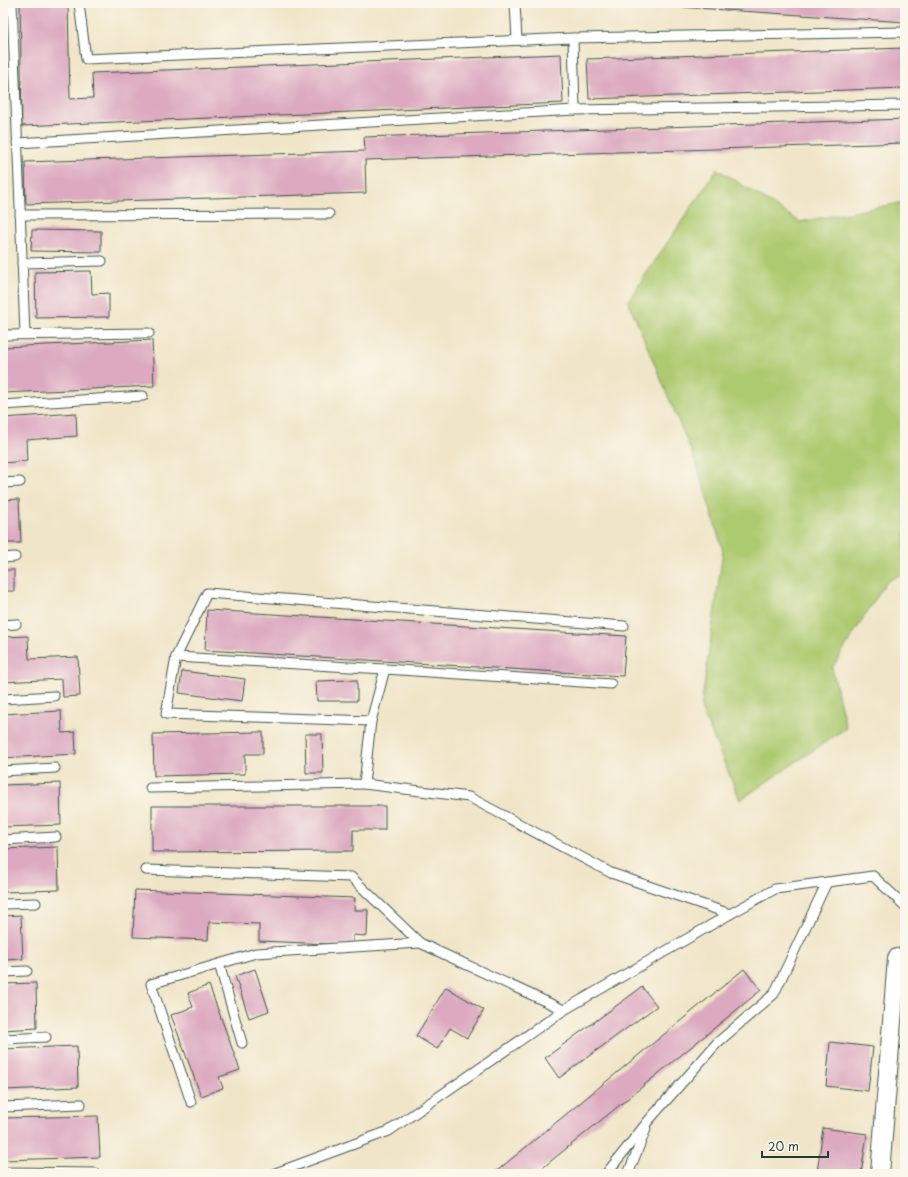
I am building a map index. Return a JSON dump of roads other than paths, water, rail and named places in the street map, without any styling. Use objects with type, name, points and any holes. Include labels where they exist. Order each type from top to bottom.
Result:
[{"type":"street","points":[[880,1174],[897,958],[905,957]]},
{"type":"lane","points":[[12,3],[24,334]]},
{"type":"lane","points":[[79,3],[86,59],[573,38],[905,32]]},
{"type":"lane","points":[[515,3],[517,40]]},
{"type":"lane","points":[[573,38],[576,110]]},
{"type":"lane","points":[[18,143],[576,110],[905,105]]},
{"type":"lane","points":[[20,215],[329,214]]},
{"type":"lane","points":[[22,263],[102,261]]},
{"type":"lane","points":[[3,335],[149,333]]},
{"type":"lane","points":[[3,405],[143,396]]},
{"type":"lane","points":[[3,483],[20,482]]},
{"type":"lane","points":[[3,558],[15,557]]},
{"type":"lane","points":[[371,721],[166,714],[176,657],[206,593],[624,626]]},
{"type":"lane","points":[[3,625],[16,624]]},
{"type":"lane","points":[[176,657],[611,684]]},
{"type":"lane","points":[[364,784],[371,721],[385,669]]},
{"type":"lane","points":[[3,699],[54,696]]},
{"type":"lane","points":[[3,771],[55,768]]},
{"type":"lane","points":[[150,788],[364,784],[469,797],[611,873],[730,914]]},
{"type":"lane","points":[[3,840],[56,837]]},
{"type":"lane","points":[[146,870],[350,878],[420,943],[564,1010]]},
{"type":"lane","points":[[273,1174],[388,1131],[564,1010],[776,889],[873,876],[905,906]]},
{"type":"lane","points":[[606,1174],[649,1120],[717,1043],[774,994],[827,882]]},
{"type":"lane","points":[[3,904],[36,903]]},
{"type":"lane","points":[[191,1102],[151,984],[256,953],[420,943]]},
{"type":"lane","points":[[219,964],[242,1043]]},
{"type":"lane","points":[[3,972],[27,971]]},
{"type":"lane","points":[[3,1039],[46,1037]]},
{"type":"lane","points":[[3,1107],[81,1104]]},
{"type":"lane","points":[[628,1174],[649,1120]]},
{"type":"lane","points":[[3,1172],[95,1173]]}]
